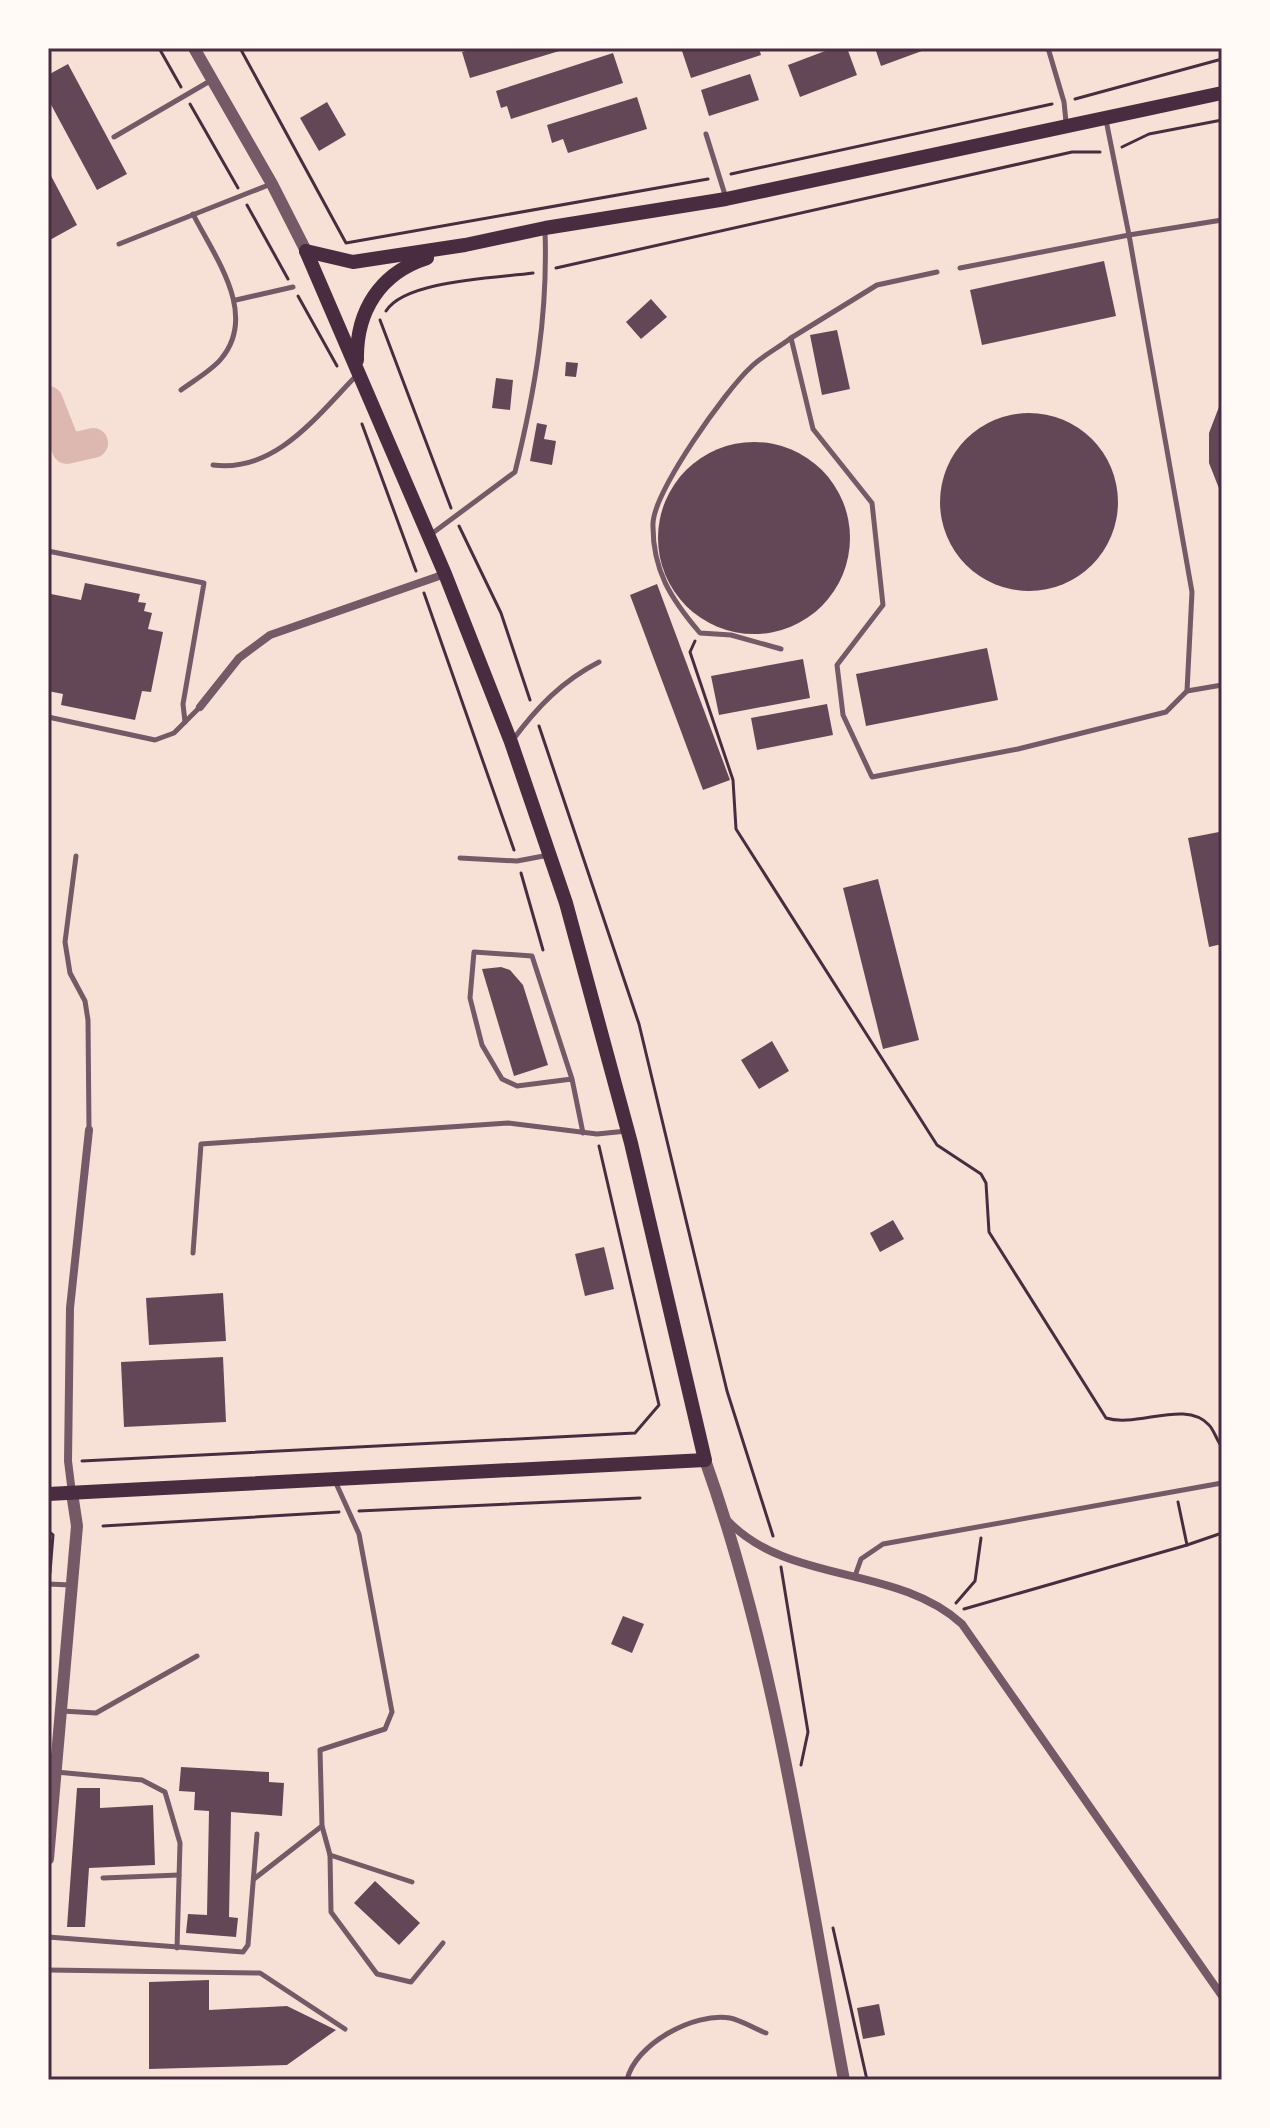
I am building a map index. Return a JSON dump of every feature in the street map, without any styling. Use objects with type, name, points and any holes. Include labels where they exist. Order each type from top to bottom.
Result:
[{"type":"main road","points":[[306,251],[353,262],[465,245],[545,228],[726,199],[1222,93]]},
{"type":"main road","points":[[359,373],[357,344],[362,319],[385,281],[406,265],[465,245]]},
{"type":"main road","points":[[48,1494],[705,1460],[628,1131],[550,855],[511,742],[445,574],[306,251]]},
{"type":"street","points":[[194,48],[272,184],[306,251]]},
{"type":"street","points":[[200,707],[239,658],[270,635],[445,574]]},
{"type":"street","points":[[48,1859],[77,1526],[68,1461],[70,1308],[89,1130]]},
{"type":"street","points":[[705,1460],[745,1581],[844,2080]]},
{"type":"street","points":[[726,1519],[745,1540],[780,1556],[855,1576],[931,1602],[949,1612],[982,1652],[1222,1996]]},
{"type":"lane","points":[[1048,48],[1064,102],[1066,127]]},
{"type":"lane","points":[[114,137],[213,79]]},
{"type":"lane","points":[[1106,119],[1192,592],[1187,691]]},
{"type":"lane","points":[[706,134],[726,199]]},
{"type":"lane","points":[[119,244],[272,184]]},
{"type":"lane","points":[[181,390],[220,360],[234,339],[236,300],[193,214]]},
{"type":"lane","points":[[960,268],[1222,220]]},
{"type":"lane","points":[[429,535],[515,472],[537,380],[546,271],[545,228]]},
{"type":"lane","points":[[781,649],[731,635],[700,633],[670,599],[656,558],[653,519],[688,446],[750,368],[791,338],[877,285],[937,272]]},
{"type":"lane","points":[[236,300],[293,287]]},
{"type":"lane","points":[[791,338],[813,429],[872,503],[883,605],[837,665],[843,715],[872,777],[1018,749],[1166,712],[1187,691],[1222,685]]},
{"type":"lane","points":[[213,465],[236,468],[287,446],[359,373]]},
{"type":"lane","points":[[48,551],[204,583],[183,704],[185,722]]},
{"type":"lane","points":[[511,742],[534,711],[571,677],[599,662]]},
{"type":"lane","points":[[48,717],[155,740],[169,736],[200,707]]},
{"type":"lane","points":[[460,858],[517,861],[550,855]]},
{"type":"lane","points":[[76,856],[65,942],[70,973],[85,1001],[88,1020],[89,1130]]},
{"type":"lane","points":[[572,1079],[517,1086],[502,1079],[482,1045],[470,998],[474,952],[532,956],[572,1079],[583,1133]]},
{"type":"lane","points":[[193,1253],[201,1144],[508,1123],[597,1134],[628,1131]]},
{"type":"lane","points":[[335,1480],[359,1534],[392,1712],[385,1729],[320,1750],[322,1826],[330,1855],[331,1912],[377,1974],[411,1982],[443,1943]]},
{"type":"lane","points":[[855,1576],[861,1559],[883,1544],[1222,1483]]},
{"type":"lane","points":[[49,1584],[72,1585]]},
{"type":"lane","points":[[61,1711],[96,1713],[197,1656]]},
{"type":"lane","points":[[55,1772],[142,1780],[161,1789],[179,1834],[177,1948]]},
{"type":"lane","points":[[254,1879],[322,1826]]},
{"type":"lane","points":[[48,1937],[236,1953],[246,1949],[257,1834]]},
{"type":"lane","points":[[330,1855],[412,1882]]},
{"type":"lane","points":[[103,1878],[179,1875]]},
{"type":"lane","points":[[48,1970],[260,1973],[345,2029]]},
{"type":"lane","points":[[627,2080],[630,2067],[653,2041],[691,2024],[729,2018],[766,2033]]},
{"type":"path","points":[[159,48],[347,385]]},
{"type":"path","points":[[240,48],[346,243],[720,177],[1064,102],[1222,59]]},
{"type":"path","points":[[358,413],[517,861],[547,963]]},
{"type":"path","points":[[700,633],[690,652],[733,780],[736,829],[937,1145],[981,1174],[986,1183],[989,1232],[1106,1418],[1122,1423],[1184,1412],[1209,1425],[1222,1447]]},
{"type":"path","points":[[68,1461],[635,1433],[659,1405],[597,1134]]},
{"type":"path","points":[[727,1391],[780,1556],[808,1732],[799,1775]]},
{"type":"path","points":[[1176,1493],[1187,1545]]},
{"type":"path","points":[[103,1526],[640,1498]]},
{"type":"path","points":[[949,1612],[975,1581],[983,1526]]},
{"type":"path","points":[[48,1531],[53,1535],[49,1584]]},
{"type":"path","points":[[949,1612],[1222,1533]]},
{"type":"path","points":[[833,1928],[867,2080]]},
{"type":"building","points":[[476,48],[566,49],[470,78],[462,52]]},
{"type":"building","points":[[681,48],[759,48],[761,55],[691,78]]},
{"type":"building","points":[[833,48],[847,48],[857,75],[800,97],[788,65]]},
{"type":"building","points":[[875,48],[930,48],[881,66]]},
{"type":"building","points":[[613,53],[623,83],[511,119],[507,106],[501,108],[496,91]]},
{"type":"building","points":[[68,64],[127,174],[97,190],[48,99],[48,75]]},
{"type":"building","points":[[750,74],[759,100],[709,116],[701,90]]},
{"type":"building","points":[[637,97],[647,129],[568,153],[563,139],[552,143],[547,125]]},
{"type":"building","points":[[327,102],[346,135],[319,151],[300,118]]},
{"type":"building","points":[[48,170],[77,225],[48,241]]},
{"type":"building","points":[[1104,261],[1116,316],[982,345],[970,290]]},
{"type":"building","points":[[651,299],[667,317],[641,339],[626,322]]},
{"type":"building","points":[[837,330],[850,389],[822,395],[810,335]]},
{"type":"building","points":[[566,362],[578,363],[576,377],[565,376]]},
{"type":"building","points":[[496,378],[513,380],[510,410],[492,408]]},
{"type":"building","points":[[1222,399],[1222,496],[1209,463],[1209,433]]},
{"type":"building","points":[[1029,413],[1046,414],[1063,420],[1092,439],[1111,468],[1117,485],[1117,519],[1111,536],[1092,565],[1063,584],[1046,590],[1029,591],[1012,590],[995,584],[966,565],[947,536],[941,519],[940,502],[941,485],[947,468],[966,439],[995,420],[1012,414]]},
{"type":"building","points":[[537,423],[547,425],[544,439],[556,441],[552,465],[530,461]]},
{"type":"building","points":[[754,442],[791,449],[822,470],[843,501],[850,538],[843,575],[822,606],[791,627],[754,634],[717,627],[686,606],[665,575],[658,538],[665,501],[686,470],[717,449]]},
{"type":"building","points":[[85,583],[140,594],[138,602],[146,603],[144,611],[152,613],[148,629],[163,632],[151,692],[142,691],[135,720],[61,705],[63,694],[48,691],[51,594],[81,600]]},
{"type":"building","points":[[657,584],[730,780],[703,790],[630,595]]},
{"type":"building","points":[[987,648],[998,700],[866,726],[856,674]]},
{"type":"building","points":[[803,659],[810,698],[719,715],[711,676]]},
{"type":"building","points":[[827,704],[833,735],[757,750],[751,718]]},
{"type":"building","points":[[1219,832],[1222,944],[1209,947],[1188,838]]},
{"type":"building","points":[[878,879],[919,1040],[883,1049],[843,888]]},
{"type":"building","points":[[501,967],[510,970],[523,985],[548,1065],[514,1076],[482,969]]},
{"type":"building","points":[[772,1041],[789,1071],[759,1089],[741,1060]]},
{"type":"building","points":[[893,1220],[904,1239],[880,1252],[870,1233]]},
{"type":"building","points":[[604,1247],[614,1289],[585,1296],[575,1254]]},
{"type":"building","points":[[223,1293],[226,1341],[149,1345],[146,1298]]},
{"type":"building","points":[[223,1357],[226,1422],[124,1427],[121,1362]]},
{"type":"building","points":[[623,1616],[644,1624],[632,1653],[611,1644]]},
{"type":"building","points":[[181,1767],[269,1772],[269,1782],[284,1783],[282,1816],[231,1812],[229,1917],[238,1918],[236,1937],[186,1933],[188,1914],[207,1915],[209,1811],[194,1810],[195,1792],[179,1791]]},
{"type":"building","points":[[77,1788],[100,1788],[100,1808],[153,1805],[155,1865],[89,1868],[85,1927],[67,1927]]},
{"type":"building","points":[[375,1881],[420,1923],[399,1945],[354,1903]]},
{"type":"building","points":[[209,1980],[209,2010],[287,2006],[336,2030],[287,2065],[149,2069],[149,1982]]},
{"type":"building","points":[[879,2004],[885,2035],[863,2039],[857,2008]]},
{"type":"waterway","points":[[48,401],[67,449],[93,443]]}]
